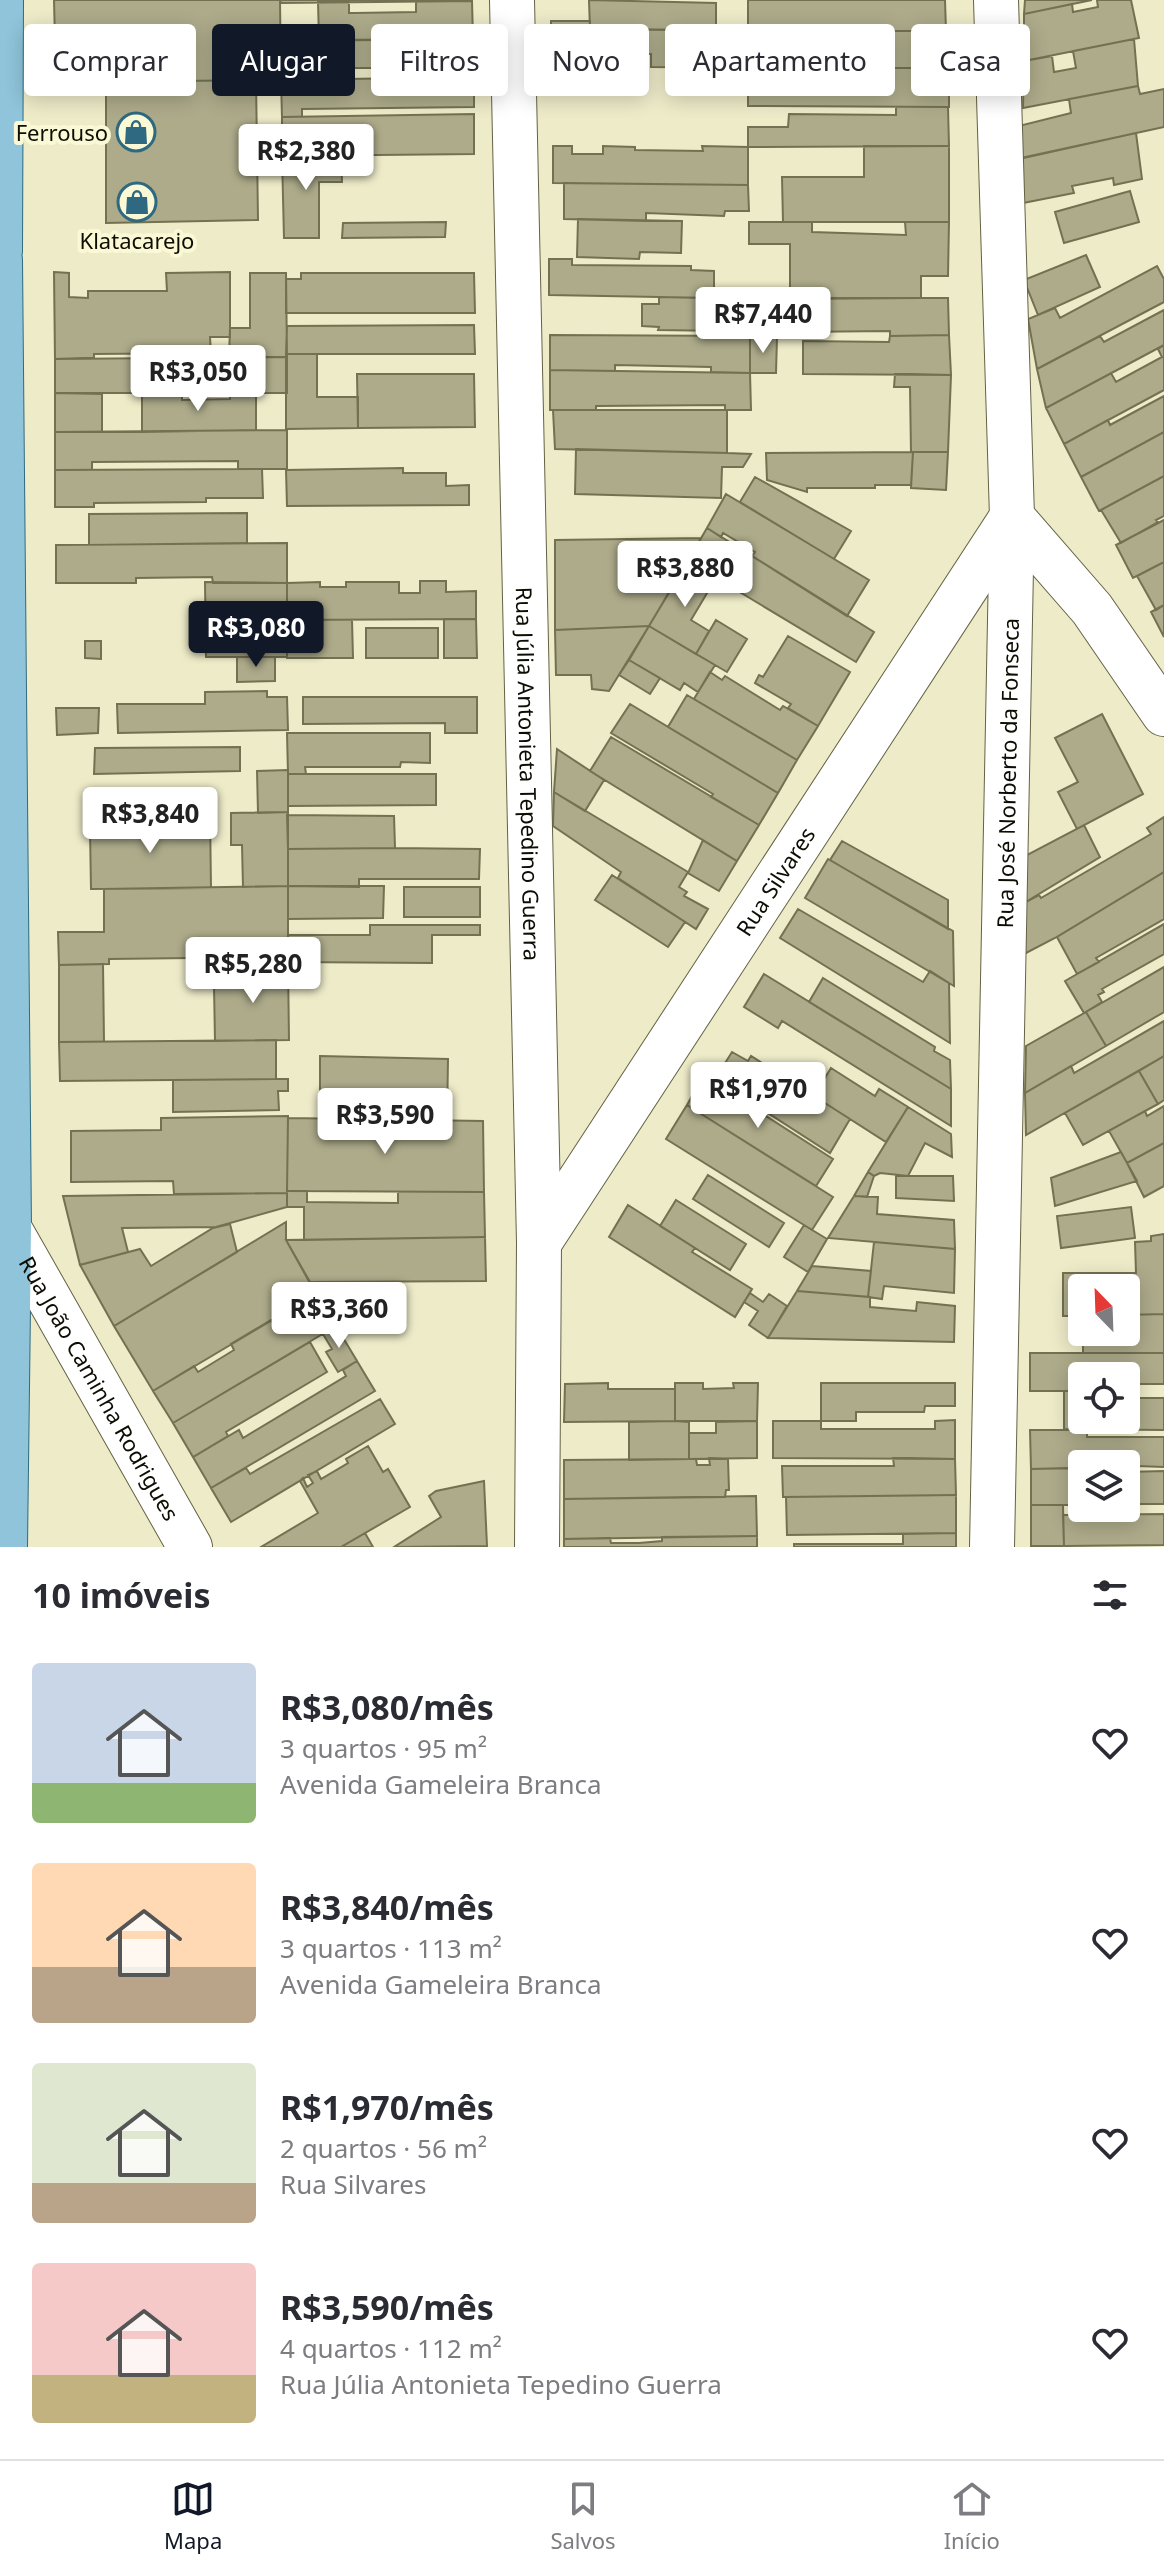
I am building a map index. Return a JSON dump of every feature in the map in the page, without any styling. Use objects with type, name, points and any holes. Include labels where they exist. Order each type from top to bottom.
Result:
[{"type":"main road","points":[[0,251],[1,0]]},
{"type":"main road","points":[[0,260],[4,1120],[9,1228],[5,1547]]},
{"type":"street","name":"Rua Júlia Antonieta Tepedino Guerra","points":[[512,0],[539,1243],[537,1547]]},
{"type":"street","name":"Rua José Norberto da Fonseca","points":[[992,1547],[1012,517],[996,0]]},
{"type":"street","name":"Rua Silvares","points":[[539,1243],[1012,517]]},
{"type":"street","points":[[1012,517],[1092,609],[1164,714]]},
{"type":"street","name":"Rua João Caminha Rodrigues","points":[[9,1228],[190,1547]]},
{"type":"building","points":[[54,0],[280,0],[280,24],[212,24],[212,81],[196,81],[196,24],[55,24]]},
{"type":"building","points":[[280,0],[472,0],[472,1],[281,3]]},
{"type":"building","points":[[589,0],[716,3],[716,24],[665,24],[665,30],[649,29],[649,24],[590,24]]},
{"type":"building","points":[[748,0],[945,0],[946,24],[911,24],[911,31],[895,31],[895,24],[748,24]]},
{"type":"building","points":[[1025,0],[1092,0],[1024,14]]},
{"type":"building","points":[[1097,0],[1131,0],[1139,38],[1030,60],[1030,24],[1024,24],[1024,14],[1072,4],[1073,12],[1098,7]]},
{"type":"building","points":[[416,1],[472,1],[473,24],[371,24],[371,40],[355,40],[355,24],[319,24],[318,2],[349,2],[349,13],[416,12]]},
{"type":"building","points":[[551,21],[590,21],[590,24],[551,24]]},
{"type":"building","points":[[649,30],[665,30],[665,67],[651,67]]},
{"type":"building","points":[[895,31],[911,31],[911,68],[895,68]]},
{"type":"building","points":[[1134,39],[1138,86],[1023,108],[1023,96],[1030,96],[1030,60],[1052,56],[1054,72],[1076,68],[1073,51]]},
{"type":"building","points":[[355,40],[371,40],[371,68],[355,68]]},
{"type":"building","points":[[895,68],[911,68],[911,96],[949,96],[949,107],[748,106],[748,96],[895,96]]},
{"type":"building","points":[[355,79],[371,79],[371,96],[474,96],[474,107],[302,109],[302,117],[282,117],[281,96],[355,96]]},
{"type":"building","points":[[196,81],[212,81],[212,96],[256,96],[258,220],[106,223],[106,96],[196,96]]},
{"type":"building","points":[[1138,86],[1140,94],[1164,89],[1164,127],[1021,158],[1015,127],[1071,113],[1069,99]]},
{"type":"building","points":[[896,107],[948,107],[949,146],[748,147],[748,127],[788,127],[789,114],[896,115]]},
{"type":"building","points":[[474,114],[474,154],[282,156],[282,117]]},
{"type":"building","points":[[1136,133],[1142,179],[1114,185],[1113,178],[1072,186],[1074,193],[1023,203],[1019,159]]},
{"type":"building","points":[[553,146],[572,146],[572,154],[603,154],[603,146],[703,151],[702,146],[748,147],[748,185],[553,183]]},
{"type":"building","points":[[864,146],[949,146],[949,222],[783,222],[782,177],[864,177]]},
{"type":"building","points":[[341,155],[342,182],[319,182],[319,238],[284,238],[282,156]]},
{"type":"building","points":[[564,183],[748,185],[749,211],[725,211],[724,216],[646,213],[646,221],[564,219]]},
{"type":"building","points":[[1130,191],[1139,222],[1064,243],[1055,212]]},
{"type":"building","points":[[578,219],[682,221],[681,253],[640,252],[639,259],[577,257]]},
{"type":"building","points":[[446,222],[445,237],[342,238],[343,223]]},
{"type":"building","points":[[749,222],[812,222],[812,232],[906,235],[905,222],[949,222],[948,276],[921,276],[921,298],[790,298],[790,244],[749,244]]},
{"type":"building","points":[[1086,255],[1100,287],[1038,315],[1024,280]]},
{"type":"building","points":[[549,259],[572,259],[572,265],[691,266],[691,270],[714,271],[714,298],[549,295]]},
{"type":"building","points":[[1157,266],[1164,279],[1164,302],[1037,369],[1028,319],[1055,308],[1060,318]]},
{"type":"building","points":[[54,272],[69,273],[69,297],[88,298],[88,291],[167,291],[166,273],[230,272],[230,337],[210,337],[211,353],[94,354],[94,358],[55,359]]},
{"type":"building","points":[[250,273],[286,273],[287,357],[229,357],[230,328],[250,328]]},
{"type":"building","points":[[301,273],[474,273],[475,313],[286,313],[286,279],[301,279]]},
{"type":"building","points":[[659,297],[750,299],[750,336],[724,337],[724,331],[658,330],[659,327],[642,326],[642,304],[659,304]]},
{"type":"building","points":[[775,298],[775,336],[750,336],[750,299]]},
{"type":"building","points":[[948,298],[949,335],[890,336],[890,331],[794,332],[793,299]]},
{"type":"building","points":[[1164,310],[1164,345],[1046,408],[1037,369],[1100,336],[1104,342]]},
{"type":"building","points":[[474,325],[475,354],[286,354],[287,326]]},
{"type":"building","points":[[550,335],[750,336],[750,373],[711,372],[711,367],[615,365],[615,371],[550,370]]},
{"type":"building","points":[[949,335],[951,375],[803,374],[803,341],[889,342],[890,336]]},
{"type":"building","points":[[750,336],[777,337],[776,373],[750,373]]},
{"type":"building","points":[[1164,345],[1164,390],[1064,444],[1046,408],[1111,373],[1116,382],[1162,357],[1158,349]]},
{"type":"building","points":[[286,354],[317,354],[317,397],[358,397],[358,428],[286,429]]},
{"type":"building","points":[[287,357],[287,393],[55,393],[55,359]]},
{"type":"building","points":[[550,370],[750,373],[751,410],[725,410],[725,405],[596,406],[596,410],[550,410]]},
{"type":"building","points":[[357,374],[474,374],[475,427],[358,428]]},
{"type":"building","points":[[895,374],[951,375],[948,452],[911,452],[910,387],[894,387]]},
{"type":"building","points":[[55,393],[102,394],[102,432],[55,432]]},
{"type":"building","points":[[142,393],[182,393],[182,400],[230,399],[230,393],[256,393],[256,430],[142,432]]},
{"type":"building","points":[[1164,396],[1164,432],[1081,477],[1064,444],[1108,420],[1110,425]]},
{"type":"building","points":[[553,410],[727,410],[727,453],[555,449]]},
{"type":"building","points":[[287,430],[287,469],[238,469],[238,461],[92,462],[92,470],[55,470],[55,432]]},
{"type":"building","points":[[1164,432],[1164,476],[1099,511],[1081,477]]},
{"type":"building","points":[[576,449],[751,454],[743,467],[722,467],[721,498],[575,494]]},
{"type":"building","points":[[913,452],[948,452],[946,490],[911,488]]},
{"type":"building","points":[[913,452],[911,485],[807,488],[807,492],[767,480],[766,453]]},
{"type":"building","points":[[403,468],[403,473],[446,473],[446,486],[469,485],[469,505],[287,506],[286,470]]},
{"type":"building","points":[[262,469],[263,498],[206,498],[206,502],[94,503],[94,507],[55,507],[55,470]]},
{"type":"building","points":[[1164,476],[1164,516],[1121,543],[1101,510]]},
{"type":"building","points":[[755,477],[851,531],[834,559],[740,502]]},
{"type":"building","points":[[726,494],[869,580],[847,616],[752,556],[755,552],[723,533],[721,537],[707,528]]},
{"type":"building","points":[[247,513],[247,543],[89,545],[89,514]]},
{"type":"building","points":[[1164,520],[1164,562],[1133,578],[1116,545]]},
{"type":"building","points":[[707,528],[874,632],[856,662],[688,561]]},
{"type":"building","points":[[701,538],[649,626],[555,630],[555,540]]},
{"type":"building","points":[[287,543],[287,583],[213,583],[212,577],[136,578],[136,583],[56,583],[56,545]]},
{"type":"building","points":[[688,561],[716,578],[691,620],[709,631],[696,654],[649,626]]},
{"type":"building","points":[[1164,562],[1164,605],[1156,610],[1137,576]]},
{"type":"building","points":[[420,581],[446,581],[446,592],[476,591],[476,619],[287,620],[287,583],[320,582],[320,587],[346,587],[346,582],[399,582],[399,593],[420,593]]},
{"type":"building","points":[[205,582],[287,583],[287,657],[206,657]]},
{"type":"building","points":[[1164,605],[1164,637],[1151,612]]},
{"type":"building","points":[[444,619],[476,619],[477,658],[444,658]]},
{"type":"building","points":[[287,620],[352,620],[353,658],[287,658]]},
{"type":"building","points":[[716,620],[747,639],[727,672],[696,654]]},
{"type":"building","points":[[649,626],[609,691],[592,689],[591,675],[556,675],[555,630]]},
{"type":"building","points":[[649,626],[715,665],[698,692],[684,683],[680,690],[629,660]]},
{"type":"building","points":[[366,628],[438,628],[438,658],[366,658]]},
{"type":"building","points":[[788,636],[850,672],[818,726],[788,708],[791,704],[755,683],[759,675],[763,677]]},
{"type":"building","points":[[85,641],[101,641],[101,659],[85,658]]},
{"type":"building","points":[[237,657],[275,657],[275,681],[237,682]]},
{"type":"building","points":[[629,660],[660,678],[650,694],[619,675]]},
{"type":"building","points":[[710,672],[722,680],[725,676],[780,710],[783,706],[818,726],[797,760],[694,699]]},
{"type":"building","points":[[267,691],[267,697],[287,697],[288,730],[118,733],[117,704],[205,704],[205,692]]},
{"type":"building","points":[[687,695],[797,760],[778,793],[668,727]]},
{"type":"building","points":[[303,697],[477,697],[477,733],[445,733],[445,723],[303,724]]},
{"type":"building","points":[[630,704],[778,793],[759,825],[611,733]]},
{"type":"building","points":[[56,708],[99,708],[98,733],[57,735]]},
{"type":"building","points":[[1102,714],[1143,794],[1077,829],[1058,792],[1078,782],[1055,738]]},
{"type":"building","points":[[287,733],[430,733],[430,763],[401,762],[400,767],[305,767],[306,774],[288,774]]},
{"type":"building","points":[[611,737],[759,825],[737,861],[590,771]]},
{"type":"building","points":[[240,747],[240,771],[94,774],[95,748]]},
{"type":"building","points":[[557,749],[604,780],[585,811],[554,792]]},
{"type":"building","points":[[288,770],[288,812],[258,813],[257,771]]},
{"type":"building","points":[[288,774],[436,774],[436,805],[288,806]]},
{"type":"building","points":[[554,792],[688,872],[679,887],[687,892],[684,896],[708,909],[696,929],[618,878],[621,872],[553,826]]},
{"type":"building","points":[[288,812],[288,886],[243,887],[242,845],[231,845],[231,813]]},
{"type":"building","points":[[94,814],[119,815],[120,827],[188,827],[189,814],[210,814],[211,888],[91,889],[90,830],[94,830]]},
{"type":"building","points":[[287,815],[394,816],[395,848],[288,849]]},
{"type":"building","points":[[1164,817],[1164,872],[1024,954],[1024,903],[1039,895],[1041,898],[1151,834],[1147,828]]},
{"type":"building","points":[[1084,825],[1100,857],[1024,903],[1025,856]]},
{"type":"building","points":[[703,840],[737,861],[719,891],[688,873]]},
{"type":"building","points":[[842,841],[948,900],[948,929],[830,860]]},
{"type":"building","points":[[288,849],[480,849],[479,879],[359,879],[359,887],[288,886]]},
{"type":"building","points":[[828,859],[953,931],[954,986],[805,898]]},
{"type":"building","points":[[1164,872],[1164,919],[1096,958],[1099,962],[1077,974],[1057,937]]},
{"type":"building","points":[[612,875],[685,922],[668,947],[595,900]]},
{"type":"building","points":[[288,886],[384,886],[383,918],[288,919]]},
{"type":"building","points":[[288,886],[288,957],[109,959],[109,964],[59,965],[58,932],[104,932],[104,889]]},
{"type":"building","points":[[404,887],[480,887],[480,917],[404,917]]},
{"type":"building","points":[[798,909],[923,982],[930,971],[949,983],[950,1043],[780,938]]},
{"type":"building","points":[[1164,924],[1164,954],[1102,989],[1104,992],[1098,995],[1102,1002],[1084,1013],[1065,981]]},
{"type":"building","points":[[370,925],[480,925],[480,935],[432,935],[432,963],[288,962],[288,935],[370,935]]},
{"type":"building","points":[[255,963],[288,963],[289,1040],[215,1041],[214,986],[217,986],[217,974],[245,973],[245,985],[256,986]]},
{"type":"building","points":[[103,964],[104,1042],[59,1042],[59,965]]},
{"type":"building","points":[[1164,967],[1164,1012],[1106,1046],[1086,1012]]},
{"type":"building","points":[[764,974],[951,1089],[951,1126],[782,1021],[778,1028],[744,1007]]},
{"type":"building","points":[[823,978],[935,1047],[934,1051],[950,1060],[951,1089],[809,1002]]},
{"type":"building","points":[[1086,1012],[1106,1046],[1025,1093],[1026,1046]]},
{"type":"building","points":[[1164,1021],[1164,1056],[1026,1135],[1025,1093],[1071,1066],[1074,1073]]},
{"type":"building","points":[[276,1040],[276,1079],[60,1081],[59,1042]]},
{"type":"building","points":[[732,1052],[748,1061],[751,1056],[850,1119],[830,1153],[715,1079]]},
{"type":"building","points":[[320,1056],[448,1059],[447,1120],[320,1118]]},
{"type":"building","points":[[1164,1056],[1164,1100],[1158,1104],[1139,1071]]},
{"type":"building","points":[[831,1068],[875,1096],[879,1089],[908,1107],[886,1142],[814,1096]]},
{"type":"building","points":[[1139,1071],[1158,1104],[1083,1145],[1065,1113]]},
{"type":"building","points":[[705,1073],[735,1092],[733,1095],[833,1159],[816,1186],[687,1105]]},
{"type":"building","points":[[288,1079],[288,1091],[278,1091],[279,1110],[173,1112],[173,1080]]},
{"type":"building","points":[[687,1105],[833,1197],[812,1230],[666,1139]]},
{"type":"building","points":[[1164,1106],[1164,1143],[1127,1163],[1109,1131],[1145,1111],[1147,1116]]},
{"type":"building","points":[[908,1107],[951,1134],[952,1157],[925,1143],[908,1176],[880,1173],[874,1176],[868,1172]]},
{"type":"building","points":[[288,1116],[287,1193],[174,1194],[173,1181],[71,1182],[71,1131],[161,1130],[161,1118]]},
{"type":"building","points":[[288,1118],[483,1121],[484,1192],[287,1191]]},
{"type":"building","points":[[1164,1143],[1164,1186],[1144,1197],[1127,1163]]},
{"type":"building","points":[[1121,1152],[1137,1181],[1055,1206],[1051,1178]]},
{"type":"building","points":[[868,1172],[874,1176],[867,1197],[854,1196]]},
{"type":"building","points":[[708,1175],[784,1223],[769,1247],[693,1199]]},
{"type":"building","points":[[896,1176],[953,1176],[954,1201],[896,1198]]},
{"type":"building","points":[[287,1191],[307,1191],[307,1202],[398,1203],[398,1192],[484,1192],[485,1237],[304,1240],[304,1207],[287,1207]]},
{"type":"building","points":[[287,1193],[287,1207],[216,1227],[122,1228],[128,1252],[80,1265],[63,1196]]},
{"type":"building","points":[[854,1196],[878,1197],[877,1214],[954,1220],[955,1249],[828,1238]]},
{"type":"building","points":[[676,1200],[746,1244],[730,1270],[660,1226]]},
{"type":"building","points":[[628,1205],[695,1248],[692,1252],[752,1289],[735,1317],[609,1237]]},
{"type":"building","points":[[1131,1207],[1135,1238],[1061,1248],[1057,1216]]},
{"type":"building","points":[[286,1222],[286,1240],[316,1294],[153,1391],[114,1326]]},
{"type":"building","points":[[230,1224],[237,1252],[114,1326],[80,1265],[140,1249],[151,1266],[213,1228]]},
{"type":"building","points":[[804,1225],[827,1239],[808,1272],[784,1257]]},
{"type":"building","points":[[1164,1234],[1164,1314],[1140,1315],[1140,1274],[1068,1274],[1068,1316],[1063,1316],[1063,1273],[1136,1273],[1135,1242],[1151,1241],[1151,1236]]},
{"type":"building","points":[[485,1237],[486,1281],[310,1282],[286,1240]]},
{"type":"building","points":[[874,1242],[955,1249],[954,1293],[884,1286],[882,1299],[868,1297]]},
{"type":"building","points":[[812,1266],[871,1271],[868,1297],[797,1291]]},
{"type":"building","points":[[797,1291],[870,1297],[870,1307],[916,1311],[917,1302],[955,1306],[954,1342],[768,1338]]},
{"type":"building","points":[[750,1293],[763,1302],[769,1294],[787,1306],[768,1338],[749,1325],[758,1311],[744,1302]]},
{"type":"building","points":[[316,1294],[336,1326],[173,1423],[153,1391],[194,1366],[198,1372],[234,1350],[231,1344],[271,1320],[275,1326],[305,1308],[301,1303]]},
{"type":"building","points":[[1164,1314],[1164,1353],[1083,1353],[1083,1346],[1140,1346],[1140,1315]]},
{"type":"building","points":[[336,1326],[357,1361],[338,1372],[326,1352],[332,1349],[323,1334]]},
{"type":"building","points":[[310,1342],[327,1372],[226,1432],[228,1436],[193,1457],[173,1423]]},
{"type":"building","points":[[1030,1353],[1164,1353],[1164,1384],[1140,1384],[1140,1362],[1068,1362],[1068,1391],[1030,1391]]},
{"type":"building","points":[[357,1361],[375,1391],[211,1488],[193,1457],[239,1430],[243,1438],[346,1376],[343,1370]]},
{"type":"building","points":[[608,1383],[608,1389],[675,1389],[675,1421],[564,1422],[565,1384]]},
{"type":"building","points":[[675,1383],[703,1383],[703,1389],[734,1388],[733,1383],[758,1383],[757,1421],[675,1421]]},
{"type":"building","points":[[821,1383],[955,1383],[955,1406],[925,1406],[924,1412],[856,1412],[856,1421],[821,1421]]},
{"type":"building","points":[[1064,1391],[1068,1391],[1068,1429],[1064,1429]]},
{"type":"building","points":[[1140,1398],[1164,1398],[1164,1430],[1140,1430]]},
{"type":"building","points":[[380,1399],[395,1424],[231,1522],[211,1488],[246,1468],[250,1474]]},
{"type":"building","points":[[955,1420],[955,1459],[773,1458],[773,1421],[821,1421],[821,1429],[935,1429],[935,1421]]},
{"type":"building","points":[[757,1421],[757,1458],[689,1459],[689,1433],[716,1433],[716,1422]]},
{"type":"building","points":[[629,1422],[689,1422],[689,1459],[629,1460]]},
{"type":"building","points":[[1030,1430],[1068,1430],[1068,1434],[1087,1434],[1087,1437],[1164,1437],[1164,1467],[1140,1466],[1140,1450],[1068,1450],[1068,1468],[1031,1469]]},
{"type":"building","points":[[368,1446],[383,1472],[388,1469],[410,1507],[341,1547],[261,1547],[318,1513],[300,1481],[303,1478],[307,1487],[313,1483],[308,1475],[317,1471],[321,1479],[348,1463],[346,1459]]},
{"type":"building","points":[[709,1458],[728,1459],[729,1490],[726,1490],[725,1497],[564,1499],[564,1460],[696,1459],[697,1465],[710,1465]]},
{"type":"building","points":[[893,1458],[955,1459],[956,1495],[783,1497],[782,1466],[894,1466]]},
{"type":"building","points":[[1068,1468],[1068,1505],[1031,1505],[1031,1469]]},
{"type":"building","points":[[1164,1471],[1164,1504],[1140,1504],[1140,1472]]},
{"type":"building","points":[[484,1481],[487,1546],[394,1547],[441,1517],[429,1496],[436,1491]]},
{"type":"building","points":[[956,1495],[956,1533],[787,1535],[786,1497]]},
{"type":"building","points":[[756,1496],[757,1536],[564,1539],[564,1499]]},
{"type":"building","points":[[1031,1505],[1063,1505],[1064,1546],[1031,1546]]},
{"type":"building","points":[[1140,1514],[1164,1514],[1164,1545],[1064,1546],[1063,1515],[1068,1515],[1068,1522],[1140,1522]]},
{"type":"building","points":[[365,1533],[373,1547],[341,1547]]},
{"type":"building","points":[[956,1533],[956,1547],[794,1547],[794,1544],[903,1544],[903,1534]]},
{"type":"building","points":[[757,1536],[757,1547],[564,1547],[564,1539],[610,1538],[611,1543],[639,1543],[662,1541],[662,1537]]},
{"type":"place","name":"Ferrouso","points":[[136,132]]},
{"type":"place","name":"Klatacarejo","points":[[137,202]]}]
